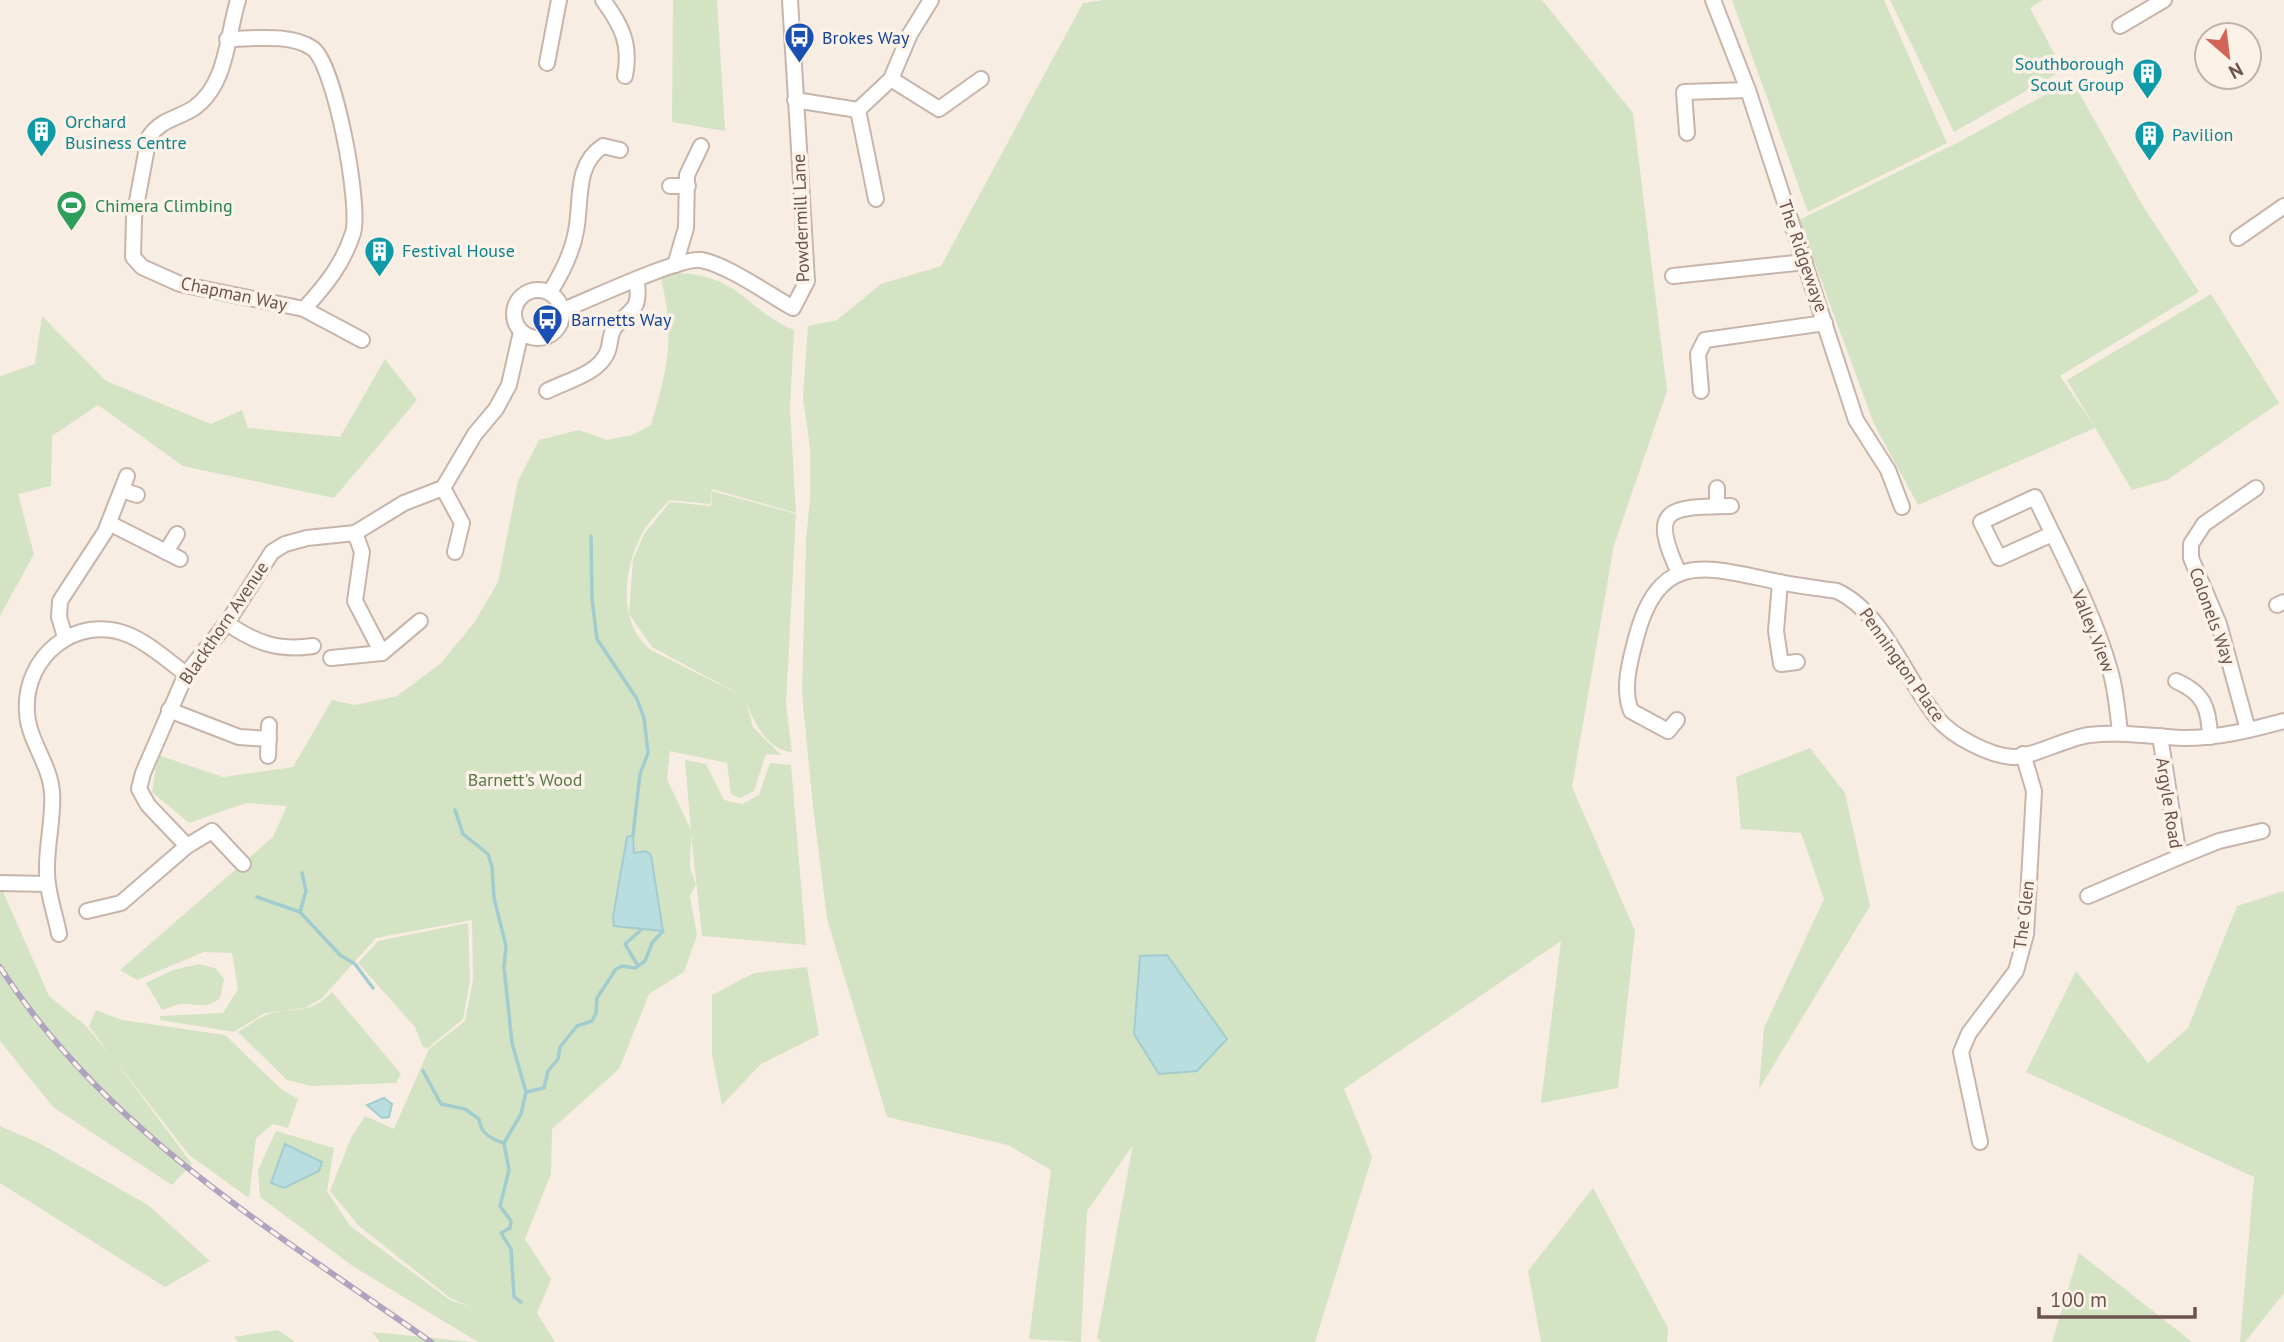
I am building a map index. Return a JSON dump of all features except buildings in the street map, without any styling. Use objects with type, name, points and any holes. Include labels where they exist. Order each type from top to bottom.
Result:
[{"type":"street","name":"Chapman Way","points":[[238,0],[220,77],[207,96],[192,109],[156,127],[149,137],[134,216],[133,257],[142,267],[180,284],[304,309],[362,340]]},
{"type":"street","points":[[547,63],[559,0]]},
{"type":"street","points":[[603,0],[626,37],[629,55],[625,76]]},
{"type":"street","name":"Powdermill Lane","points":[[563,310],[676,265],[700,260],[738,276],[793,308],[807,281],[790,0]]},
{"type":"street","points":[[858,110],[891,79],[910,34],[932,0]]},
{"type":"street","name":"The Ridgewaye","points":[[1713,0],[1748,90],[1856,420],[1888,470],[1902,507]]},
{"type":"street","points":[[2120,26],[2164,0]]},
{"type":"street","name":"Chapman Way","points":[[227,39],[274,39],[311,47],[322,57],[331,76],[351,181],[354,230],[338,271],[304,309]]},
{"type":"street","points":[[891,79],[939,109],[981,79]]},
{"type":"street","points":[[1687,133],[1684,92],[1748,90]]},
{"type":"street","points":[[795,100],[858,110]]},
{"type":"street","points":[[858,110],[876,199]]},
{"type":"street","points":[[550,292],[572,246],[581,183],[595,144],[620,150]]},
{"type":"street","points":[[676,265],[686,228],[687,176],[701,145]]},
{"type":"street","points":[[670,186],[688,187]]},
{"type":"street","points":[[2238,238],[2284,206]]},
{"type":"street","points":[[1673,276],[1805,262]]},
{"type":"street","points":[[547,391],[596,368],[607,354],[613,329],[634,311],[639,302],[637,281]]},
{"type":"street","points":[[528,292],[550,292],[563,310],[561,325],[550,336],[535,338],[522,332],[514,318],[517,302],[528,292]]},
{"type":"street","points":[[1701,391],[1698,354],[1705,340],[1825,323]]},
{"type":"street","points":[[455,552],[461,523],[452,500],[443,488],[475,434],[496,410],[505,393],[522,332]]},
{"type":"street","points":[[65,637],[59,617],[60,601],[109,523],[125,483],[137,495]]},
{"type":"street","name":"Blackthorn Avenue","points":[[187,846],[148,805],[139,789],[150,752],[186,674],[227,623],[272,552],[285,544],[307,538],[355,533],[404,503],[443,488]]},
{"type":"street","points":[[1677,720],[1668,731],[1631,711],[1626,697],[1642,614],[1658,591],[1679,573],[1664,542],[1665,520],[1671,513],[1685,507],[1724,506],[1717,488]]},
{"type":"street","name":"Colonels Way","points":[[2248,730],[2219,624],[2192,558],[2191,544],[2204,524],[2256,488]]},
{"type":"street","name":"Valley View","points":[[2052,534],[1999,558],[1981,522],[2035,497],[2052,534],[2109,666],[2120,731]]},
{"type":"street","points":[[109,523],[180,559]]},
{"type":"street","points":[[355,533],[362,552],[355,601],[382,653]]},
{"type":"street","points":[[166,552],[177,534]]},
{"type":"street","name":"Pennington Place","points":[[1679,573],[1702,567],[1723,569],[1837,591],[1861,605],[1938,720],[1961,736],[1992,751],[2014,757],[2023,754]]},
{"type":"street","points":[[1780,582],[1776,631],[1781,664],[1797,662]]},
{"type":"street","points":[[331,658],[382,653],[420,621]]},
{"type":"street","points":[[227,623],[259,642],[287,650],[313,646]]},
{"type":"street","points":[[59,934],[47,884],[53,818],[51,781],[29,727],[26,697],[30,679],[39,663],[65,637],[80,631],[98,629],[130,635],[186,674]]},
{"type":"street","points":[[2176,681],[2194,688],[2209,714],[2210,737]]},
{"type":"street","points":[[169,710],[239,737],[269,732],[268,755]]},
{"type":"street","points":[[2023,754],[2077,737],[2120,731],[2160,736],[2210,737],[2284,721]]},
{"type":"street","name":"Argyle Road","points":[[2088,896],[2179,857],[2160,736]]},
{"type":"street","name":"The Glen","points":[[1980,1142],[1961,1052],[1969,1033],[2016,971],[2026,934],[2034,791],[2023,754]]},
{"type":"street","points":[[88,911],[121,903],[187,846],[212,831],[243,864]]},
{"type":"street","points":[[2179,857],[2219,841],[2262,831]]},
{"type":"street","points":[[0,883],[47,884]]},
{"type":"green space","points":[[673,0],[717,0],[725,131],[672,122]]},
{"type":"green space","points":[[1103,0],[1542,0],[1633,113],[1667,391],[1614,545],[1572,787],[1635,931],[1618,1088],[1541,1103],[1561,941],[1344,1089],[1372,1157],[1315,1342],[1101,1342],[1097,1338],[1133,1145],[1087,1211],[1081,1342],[1029,1339],[1051,1170],[1008,1145],[887,1117],[827,919],[802,694],[806,540],[810,498],[810,448],[803,398],[808,326],[837,320],[881,284],[941,266],[1083,3]]},
{"type":"green space","points":[[1732,0],[1884,0],[1947,143],[1808,212]]},
{"type":"green space","points":[[1890,0],[2043,0],[2030,8],[2063,70],[1954,132]]},
{"type":"green space","points":[[2072,80],[2141,203],[2199,292],[2060,376],[2094,426],[2067,380],[2211,294],[2279,403],[2167,480],[2132,490],[2095,428],[1918,505],[1874,424],[1799,220],[1957,143]]},
{"type":"green space","name":"Barnett's Wood","points":[[678,273],[698,275],[729,286],[777,322],[794,330],[790,408],[796,513],[712,489],[710,504],[669,500],[647,525],[636,548],[628,579],[629,613],[633,560],[644,534],[670,502],[711,506],[712,491],[796,514],[786,704],[792,752],[769,741],[757,726],[746,702],[753,727],[781,755],[766,754],[754,791],[740,798],[731,794],[727,763],[670,751],[667,779],[691,830],[685,760],[706,764],[724,800],[742,804],[759,795],[770,763],[791,765],[806,945],[702,936],[691,834],[690,868],[696,884],[690,896],[697,935],[684,972],[649,994],[619,1069],[552,1129],[551,1174],[525,1239],[551,1279],[537,1313],[555,1342],[478,1342],[354,1267],[260,1197],[258,1170],[276,1131],[334,1148],[327,1191],[350,1226],[450,1300],[471,1307],[450,1298],[359,1226],[330,1191],[351,1138],[365,1116],[394,1129],[429,1049],[465,1021],[473,980],[472,920],[376,938],[321,999],[304,1008],[265,1013],[234,1032],[160,1020],[160,1016],[223,1013],[238,989],[232,953],[204,952],[137,980],[120,970],[273,837],[287,806],[246,803],[189,823],[152,792],[158,755],[223,777],[293,767],[332,700],[355,705],[397,696],[440,664],[474,623],[498,582],[518,481],[539,440],[579,430],[607,440],[632,435],[651,425],[668,352],[668,318],[661,278]],"holes":[[[629,614],[652,647],[744,697],[651,650],[640,639]]]},
{"type":"green space","points":[[42,316],[106,381],[211,424],[242,410],[248,428],[340,437],[385,359],[417,400],[334,498],[183,466],[98,405],[52,436],[51,486],[18,494],[34,554],[0,616],[0,376],[35,364]]},
{"type":"green space","points":[[1810,748],[1845,793],[1870,906],[1759,1089],[1764,1028],[1824,899],[1801,833],[1741,829],[1736,777]]},
{"type":"green space","points":[[0,885],[49,996],[86,1026],[109,1054],[89,1026],[96,1010],[122,1020],[225,1035],[280,1088],[298,1099],[288,1128],[273,1124],[256,1138],[249,1198],[189,1155],[111,1055],[192,1164],[172,1185],[53,1107],[0,1041]]},
{"type":"green space","points":[[2284,891],[2284,1293],[2245,1342],[2240,1342],[2254,1177],[2026,1072],[2076,971],[2148,1063],[2188,1028],[2237,906]]},
{"type":"green space","points":[[468,923],[470,981],[463,1019],[428,1048],[423,1047],[415,1027],[358,963],[378,941]]},
{"type":"green space","points":[[199,964],[215,968],[224,979],[220,998],[208,1005],[180,1004],[162,1010],[146,983],[173,970]]},
{"type":"green space","points":[[807,967],[819,1035],[761,1064],[722,1105],[712,1055],[712,995],[754,973]]},
{"type":"green space","points":[[332,992],[401,1074],[396,1083],[311,1086],[287,1080],[238,1032],[266,1015],[308,1008]]},
{"type":"green space","points":[[0,1126],[41,1144],[148,1205],[210,1261],[165,1287],[0,1183]]},
{"type":"green space","points":[[1593,1188],[1668,1328],[1667,1342],[1541,1342],[1528,1271]]},
{"type":"green space","points":[[2079,1253],[2191,1341],[2052,1342]]},
{"type":"green space","points":[[278,1330],[295,1342],[238,1342],[234,1337]]},
{"type":"green space","points":[[372,1332],[474,1342],[380,1342]]},
{"type":"water","points":[[633,835],[634,853],[646,851],[651,855],[663,931],[614,926],[613,917],[627,837]]},
{"type":"water","points":[[1167,955],[1227,1039],[1197,1071],[1159,1074],[1134,1034],[1140,956]]},
{"type":"water","points":[[384,1098],[392,1104],[389,1117],[382,1118],[367,1105]]},
{"type":"water","points":[[285,1144],[322,1162],[319,1171],[284,1188],[271,1183]]},
{"type":"waterway","points":[[591,536],[592,599],[597,639],[637,699],[644,718],[648,753],[640,774],[633,835]]},
{"type":"waterway","points":[[455,810],[463,834],[488,854],[492,867],[494,898],[506,946],[504,967],[512,1043],[526,1092],[521,1114],[504,1143],[509,1170],[500,1206],[511,1221],[510,1228],[501,1233],[511,1249],[514,1297],[521,1302]]},
{"type":"waterway","points":[[302,873],[306,891],[300,912],[340,955],[355,964],[373,988]]},
{"type":"waterway","points":[[257,897],[300,912]]},
{"type":"waterway","points":[[638,966],[625,944],[641,930]]},
{"type":"waterway","points":[[527,1092],[544,1088],[548,1071],[558,1059],[560,1047],[577,1026],[592,1021],[596,1013],[597,998],[616,969],[622,966],[635,968],[645,961],[652,943],[663,931]]},
{"type":"waterway","points":[[423,1071],[441,1104],[465,1109],[479,1119],[481,1128],[487,1135],[504,1143]]},
{"type":"railway","points":[[0,967],[42,1026],[90,1079],[141,1129],[196,1175],[254,1218],[431,1342]]},
{"type":"place","name":"Brokes Way","points":[[799,65]]},
{"type":"place","name":"Southborough Scout Group","points":[[2147,101]]},
{"type":"place","name":"Orchard Business Centre","points":[[42,159]]},
{"type":"place","name":"Pavilion","points":[[2149,162]]},
{"type":"place","name":"Chimera Climbing","points":[[72,233]]},
{"type":"place","name":"Festival House","points":[[379,278]]},
{"type":"place","name":"Barnetts Way","points":[[548,347]]}]
